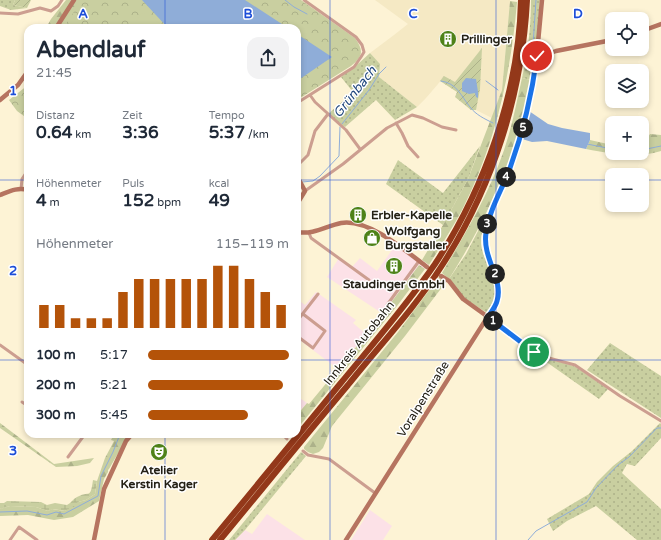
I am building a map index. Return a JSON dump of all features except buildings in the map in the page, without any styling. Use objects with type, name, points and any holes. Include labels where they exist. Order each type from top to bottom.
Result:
[{"type":"highway","name":"Innkreis Autobahn","points":[[434,271],[468,207],[495,142],[514,67],[521,0]]},
{"type":"highway","name":"Innkreis Autobahn","points":[[301,433],[456,243],[474,210],[501,144],[510,112],[520,67],[527,0]]},
{"type":"highway","name":"Innkreis Autobahn","points":[[212,540],[297,438]]},
{"type":"highway","name":"Innkreis Autobahn","points":[[221,540],[293,443]]},
{"type":"street","points":[[0,14],[18,14],[40,8],[51,11],[58,6],[62,0]]},
{"type":"street","points":[[59,24],[74,0]]},
{"type":"street","points":[[301,101],[354,67],[361,58],[363,49],[356,37],[304,0]]},
{"type":"street","name":"Voralpenstraße","points":[[346,540],[497,302],[497,281],[488,260],[485,244],[488,219],[503,187],[520,137],[529,104],[537,56],[542,0]]},
{"type":"street","points":[[649,28],[661,24]]},
{"type":"street","points":[[537,56],[605,41]]},
{"type":"street","points":[[0,100],[18,85],[24,77]]},
{"type":"street","points":[[310,95],[315,102],[343,127],[360,148]]},
{"type":"street","points":[[301,162],[308,155],[315,130],[328,114]]},
{"type":"street","points":[[301,198],[306,191],[343,164],[360,148],[387,128],[412,115],[423,118],[442,127],[456,130]]},
{"type":"street","points":[[396,123],[408,146],[418,157]]},
{"type":"street","points":[[21,189],[22,179],[24,176]]},
{"type":"street","points":[[301,182],[306,191]]},
{"type":"street","points":[[0,195],[14,189],[24,189]]},
{"type":"street","points":[[301,232],[309,233],[340,223],[354,222],[384,236],[448,281],[463,299],[534,352],[545,357],[575,365],[661,422]]},
{"type":"street","points":[[309,233],[311,238],[369,280]]},
{"type":"street","points":[[387,305],[419,261]]},
{"type":"street","points":[[301,317],[318,294]]},
{"type":"street","points":[[301,339],[313,348],[325,331],[303,314]]},
{"type":"street","points":[[0,345],[24,362]]},
{"type":"street","points":[[68,456],[82,438]]},
{"type":"street","points":[[94,540],[104,489],[128,438]]},
{"type":"street","points":[[287,438],[293,443]]},
{"type":"street","points":[[303,451],[308,455],[318,456],[329,460],[375,493]]},
{"type":"street","points":[[10,540],[19,527],[38,540]]},
{"type":"shaded area","points":[[375,0],[510,0],[502,90],[492,118],[474,109],[461,85],[444,77],[417,107],[379,77],[380,64],[370,53],[408,24]]},
{"type":"shaded area","points":[[397,243],[429,265],[425,269],[419,265],[383,314],[327,277],[339,258],[352,267],[360,258],[377,271]]},
{"type":"shaded area","points":[[316,292],[356,320],[353,323],[366,334],[338,369],[301,341],[301,302],[305,305]]},
{"type":"shaded area","points":[[301,399],[307,403],[301,410]]},
{"type":"shaded area","points":[[370,510],[392,526],[383,540],[351,540]]},
{"type":"shaded area","points":[[267,514],[305,540],[235,540],[245,530],[252,534]]},
{"type":"green space","points":[[0,0],[15,0],[13,5],[27,8],[11,10],[0,6]]},
{"type":"green space","points":[[15,0],[31,0],[27,8],[13,5]]},
{"type":"green space","points":[[66,0],[88,0],[67,24],[48,24]]},
{"type":"green space","points":[[82,0],[301,0],[355,38],[360,46],[361,53],[358,59],[351,66],[301,97],[301,24],[66,24]]},
{"type":"green space","points":[[531,0],[540,0],[535,61],[531,80],[522,78],[529,39]]},
{"type":"green space","points":[[510,1],[517,2],[511,56],[500,109],[484,160],[474,185],[462,210],[429,265],[422,260],[468,179],[502,90]]},
{"type":"green space","points":[[141,13],[152,16],[159,24],[135,24]]},
{"type":"green space","points":[[482,48],[480,89],[476,110],[471,110],[455,97],[457,92],[440,81],[444,76],[455,82]]},
{"type":"green space","points":[[370,53],[380,64],[379,77],[417,107],[395,120],[376,100],[345,127],[328,114],[353,92],[341,77]]},
{"type":"green space","points":[[522,78],[531,80],[517,139],[487,211],[449,279],[442,273],[480,206],[496,171],[509,134]]},
{"type":"green space","points":[[24,88],[24,116],[17,111],[9,100]]},
{"type":"green space","points":[[650,134],[661,135],[661,151],[649,153]]},
{"type":"green space","points":[[590,140],[605,143],[605,152],[586,149]]},
{"type":"green space","points":[[480,146],[468,179],[443,225],[386,184],[398,160],[443,193]]},
{"type":"green space","points":[[489,210],[481,243],[484,257],[495,285],[495,292],[494,299],[487,313],[464,298],[449,279],[466,254]]},
{"type":"green space","points":[[419,265],[425,269],[397,306],[301,424],[301,410],[307,403],[309,404]]},
{"type":"green space","points":[[439,277],[446,282],[405,336],[332,426],[323,448],[319,452],[313,454],[304,449],[304,447],[398,332]]},
{"type":"green space","points":[[610,343],[661,376],[661,418],[587,370]]},
{"type":"green space","points":[[547,359],[576,367],[608,389],[599,399],[545,361]]},
{"type":"green space","points":[[0,423],[54,464],[94,458],[90,463],[77,466],[56,467],[0,428]]},
{"type":"green space","points":[[660,423],[661,438],[635,466],[627,464],[622,473],[661,509],[661,540],[637,540],[596,506],[567,521],[553,531],[547,519],[589,494],[597,482],[613,466],[632,451]]},
{"type":"green space","points":[[112,438],[127,438],[104,479],[99,501],[73,517],[54,520],[28,515],[0,516],[0,509],[10,506],[36,507],[48,511],[52,509],[65,511],[78,502],[86,500],[95,494],[97,481],[105,458],[114,441],[111,440]]},
{"type":"green space","points":[[301,452],[306,456],[245,530],[235,540],[229,540]]},
{"type":"green space","points":[[93,480],[97,481],[95,494],[86,500],[78,502],[76,505],[65,511],[53,509],[48,511],[36,507],[10,506],[0,509],[0,503],[7,501],[41,502],[47,505],[55,503],[67,505],[77,497],[89,493]]},
{"type":"water","points":[[142,0],[245,0],[282,24],[164,24]]},
{"type":"water","points":[[301,37],[332,57],[301,78]]},
{"type":"water","points":[[466,78],[476,79],[478,98],[476,97],[475,93],[469,94],[462,91],[462,83]]},
{"type":"water","points":[[529,111],[548,124],[590,133],[590,140],[586,149],[547,141],[532,142],[522,139]]},
{"type":"waterway","points":[[285,0],[307,14]]},
{"type":"waterway","points":[[530,65],[532,61],[536,0]]},
{"type":"waterway","name":"Grünbach","points":[[342,124],[369,90],[379,74],[386,67]]},
{"type":"waterway","name":"Grünbach","points":[[441,81],[455,87],[475,112],[493,123]]},
{"type":"waterway","points":[[486,81],[498,90]]},
{"type":"waterway","name":"Grünbach","points":[[302,182],[313,181],[320,176],[339,156],[340,127]]},
{"type":"waterway","name":"Grünbach","points":[[587,144],[605,148]]},
{"type":"waterway","name":"Grünbach","points":[[649,149],[661,146]]},
{"type":"waterway","points":[[528,540],[536,531],[587,502],[596,488],[618,465],[629,457],[657,428],[661,428]]},
{"type":"waterway","name":"Grünbach","points":[[0,512],[27,511],[47,515],[56,512],[64,514],[98,496],[101,476],[118,438]]},
{"type":"place","name":"Prillinger","points":[[448,39]]},
{"type":"place","name":"Erbler-Kapelle","points":[[358,215]]},
{"type":"place","name":"Wolfgang Burgstaller","points":[[372,238]]},
{"type":"place","name":"Staudinger GmbH","points":[[394,266]]},
{"type":"place","name":"Atelier Kerstin Kager","points":[[159,452]]},
{"type":"route","points":[[534,352],[488,317],[497,302],[498,296],[497,281],[488,260],[485,237],[488,219],[503,187],[525,121],[537,56]]}]
